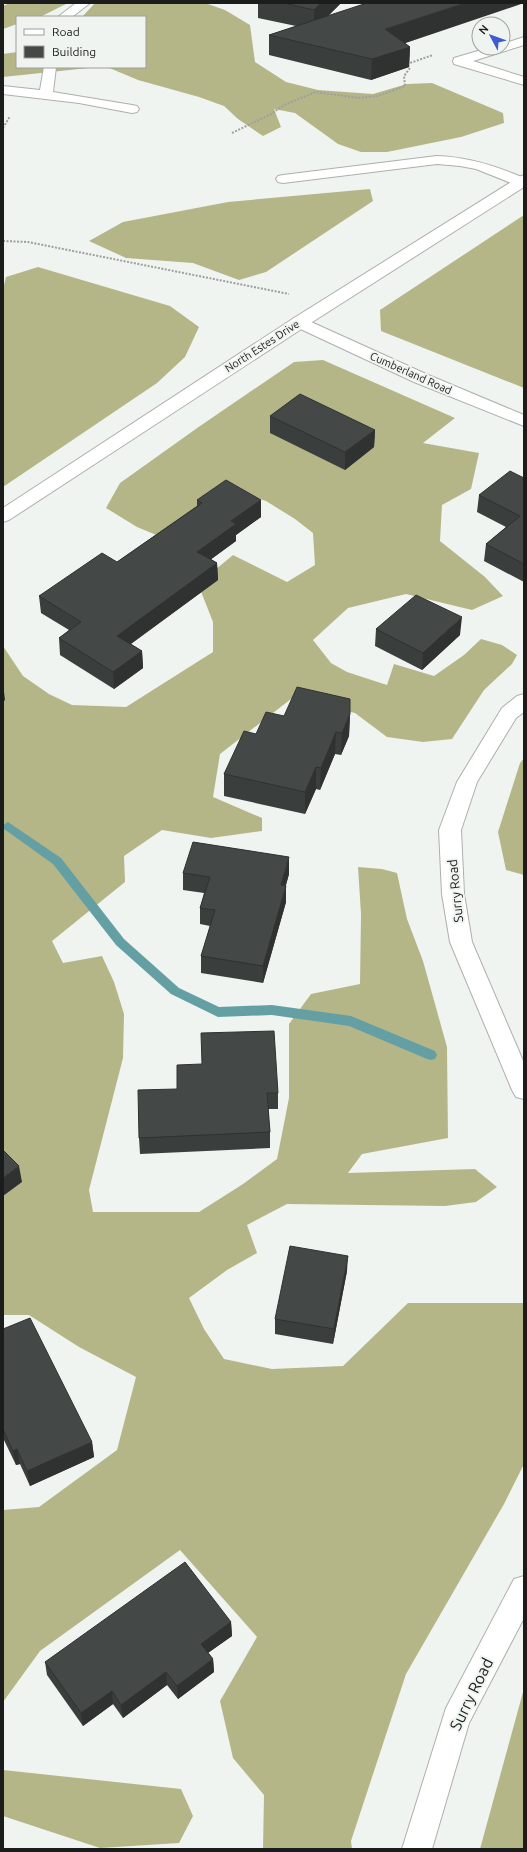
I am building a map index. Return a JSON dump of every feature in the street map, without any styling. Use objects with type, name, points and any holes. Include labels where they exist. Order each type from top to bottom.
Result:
[{"type":"street","name":"North Estes Drive","points":[[3,516],[300,322],[523,181]]},
{"type":"street","name":"Cumberland Road","points":[[300,322],[420,378],[524,421]]},
{"type":"street","name":"Surry Road","points":[[524,701],[509,713],[467,782],[450,830],[453,894],[461,942],[524,1090]]},
{"type":"street","name":"Surry Road","points":[[416,1849],[456,1718],[524,1589]]},
{"type":"lane","points":[[65,16],[84,3]]},
{"type":"lane","points":[[511,45],[524,41]]},
{"type":"lane","points":[[476,56],[459,61],[524,81]]},
{"type":"lane","points":[[46,95],[50,68]]},
{"type":"lane","points":[[3,90],[46,95],[132,109]]},
{"type":"lane","points":[[284,178],[438,160],[452,160],[477,164],[523,181]]},
{"type":"path","points":[[232,133],[271,114],[284,104],[316,92],[358,98],[378,96],[405,86],[404,76],[410,68],[407,64],[436,54]]},
{"type":"path","points":[[3,241],[28,242],[290,294]]},
{"type":"green space","points":[[10,3],[68,3],[42,16],[16,16],[16,24],[3,29],[3,6]]},
{"type":"green space","points":[[95,3],[205,3],[225,10],[250,25],[255,62],[286,82],[318,90],[373,94],[407,84],[432,83],[503,113],[504,123],[461,137],[387,152],[361,152],[338,144],[295,113],[274,109],[281,127],[263,136],[238,119],[224,106],[199,97],[138,80],[109,68],[146,68],[146,16],[83,16]]},
{"type":"green space","points":[[16,52],[16,68],[88,68],[3,77],[3,54]]},
{"type":"green space","points":[[370,189],[373,201],[266,272],[239,280],[193,263],[126,258],[89,241],[123,222],[228,202]]},
{"type":"green space","points":[[524,215],[524,388],[381,331],[380,310]]},
{"type":"green space","points":[[38,267],[170,306],[199,327],[185,357],[157,383],[3,487],[3,289],[6,277]]},
{"type":"green space","points":[[323,360],[455,418],[423,443],[479,453],[471,489],[442,505],[440,541],[485,577],[503,596],[472,610],[406,594],[348,608],[313,640],[331,663],[347,672],[387,685],[394,664],[434,676],[464,655],[481,639],[502,645],[517,655],[512,664],[484,690],[452,739],[423,742],[387,737],[355,713],[291,699],[220,754],[213,797],[262,818],[262,831],[211,838],[162,830],[124,856],[125,882],[52,941],[63,963],[102,956],[114,982],[124,1014],[123,1058],[89,1190],[93,1212],[199,1212],[243,1184],[277,1159],[289,1098],[289,1024],[311,994],[360,984],[361,914],[358,867],[382,869],[397,873],[407,919],[423,961],[447,1047],[448,1138],[362,1154],[348,1173],[475,1169],[497,1187],[476,1202],[445,1206],[287,1204],[247,1225],[257,1253],[227,1270],[189,1298],[204,1329],[224,1359],[272,1369],[343,1366],[408,1303],[524,1303],[524,1464],[504,1504],[406,1674],[351,1841],[352,1849],[263,1849],[264,1795],[233,1758],[220,1701],[257,1637],[180,1550],[40,1651],[3,1702],[3,1510],[39,1507],[117,1450],[136,1377],[79,1347],[29,1315],[3,1315],[3,646],[23,676],[49,694],[72,705],[126,707],[213,652],[213,622],[198,584],[233,555],[287,582],[315,565],[313,533],[295,519],[266,501],[227,488],[161,537],[137,527],[106,508],[120,483],[200,426],[294,362]]},
{"type":"green space","points":[[524,758],[524,875],[506,870],[498,832],[520,763]]},
{"type":"green space","points":[[524,1689],[524,1849],[480,1849],[523,1692]]},
{"type":"green space","points":[[3,1770],[181,1789],[193,1816],[179,1843],[100,1848],[3,1816]]},
{"type":"building","points":[[284,3],[321,3],[314,10]]},
{"type":"building","points":[[367,3],[465,3],[385,29],[410,47],[372,59],[269,35]]},
{"type":"building","points":[[300,394],[375,430],[345,452],[270,416]]},
{"type":"building","points":[[510,471],[524,478],[524,564],[486,544],[520,516],[479,495]]},
{"type":"building","points":[[226,480],[261,500],[231,521],[236,524],[197,552],[217,563],[117,636],[142,651],[113,672],[59,638],[81,622],[39,596],[102,553],[117,562],[202,503],[197,500]]},
{"type":"building","points":[[416,595],[462,617],[423,653],[376,629]]},
{"type":"building","points":[[297,687],[350,699],[350,714],[342,733],[336,732],[321,768],[316,767],[305,792],[224,774],[244,731],[256,734],[266,712],[284,716]]},
{"type":"building","points":[[193,842],[289,857],[281,885],[286,886],[263,966],[201,956],[215,910],[200,908],[210,877],[183,873]]},
{"type":"building","points":[[274,1031],[278,1093],[267,1093],[270,1132],[139,1138],[138,1090],[177,1089],[177,1065],[202,1064],[201,1033]]},
{"type":"building","points":[[3,1150],[19,1166],[3,1178]]},
{"type":"building","points":[[290,1246],[348,1256],[334,1329],[275,1319]]},
{"type":"building","points":[[30,1318],[92,1442],[27,1471],[17,1449],[13,1451],[3,1429],[3,1329]]},
{"type":"building","points":[[185,1562],[231,1622],[201,1644],[213,1659],[177,1686],[166,1672],[121,1705],[112,1691],[81,1713],[45,1662]]},
{"type":"waterway","points":[[8,826],[57,861],[120,942],[175,991],[218,1012],[272,1010],[351,1021],[431,1055]]}]
